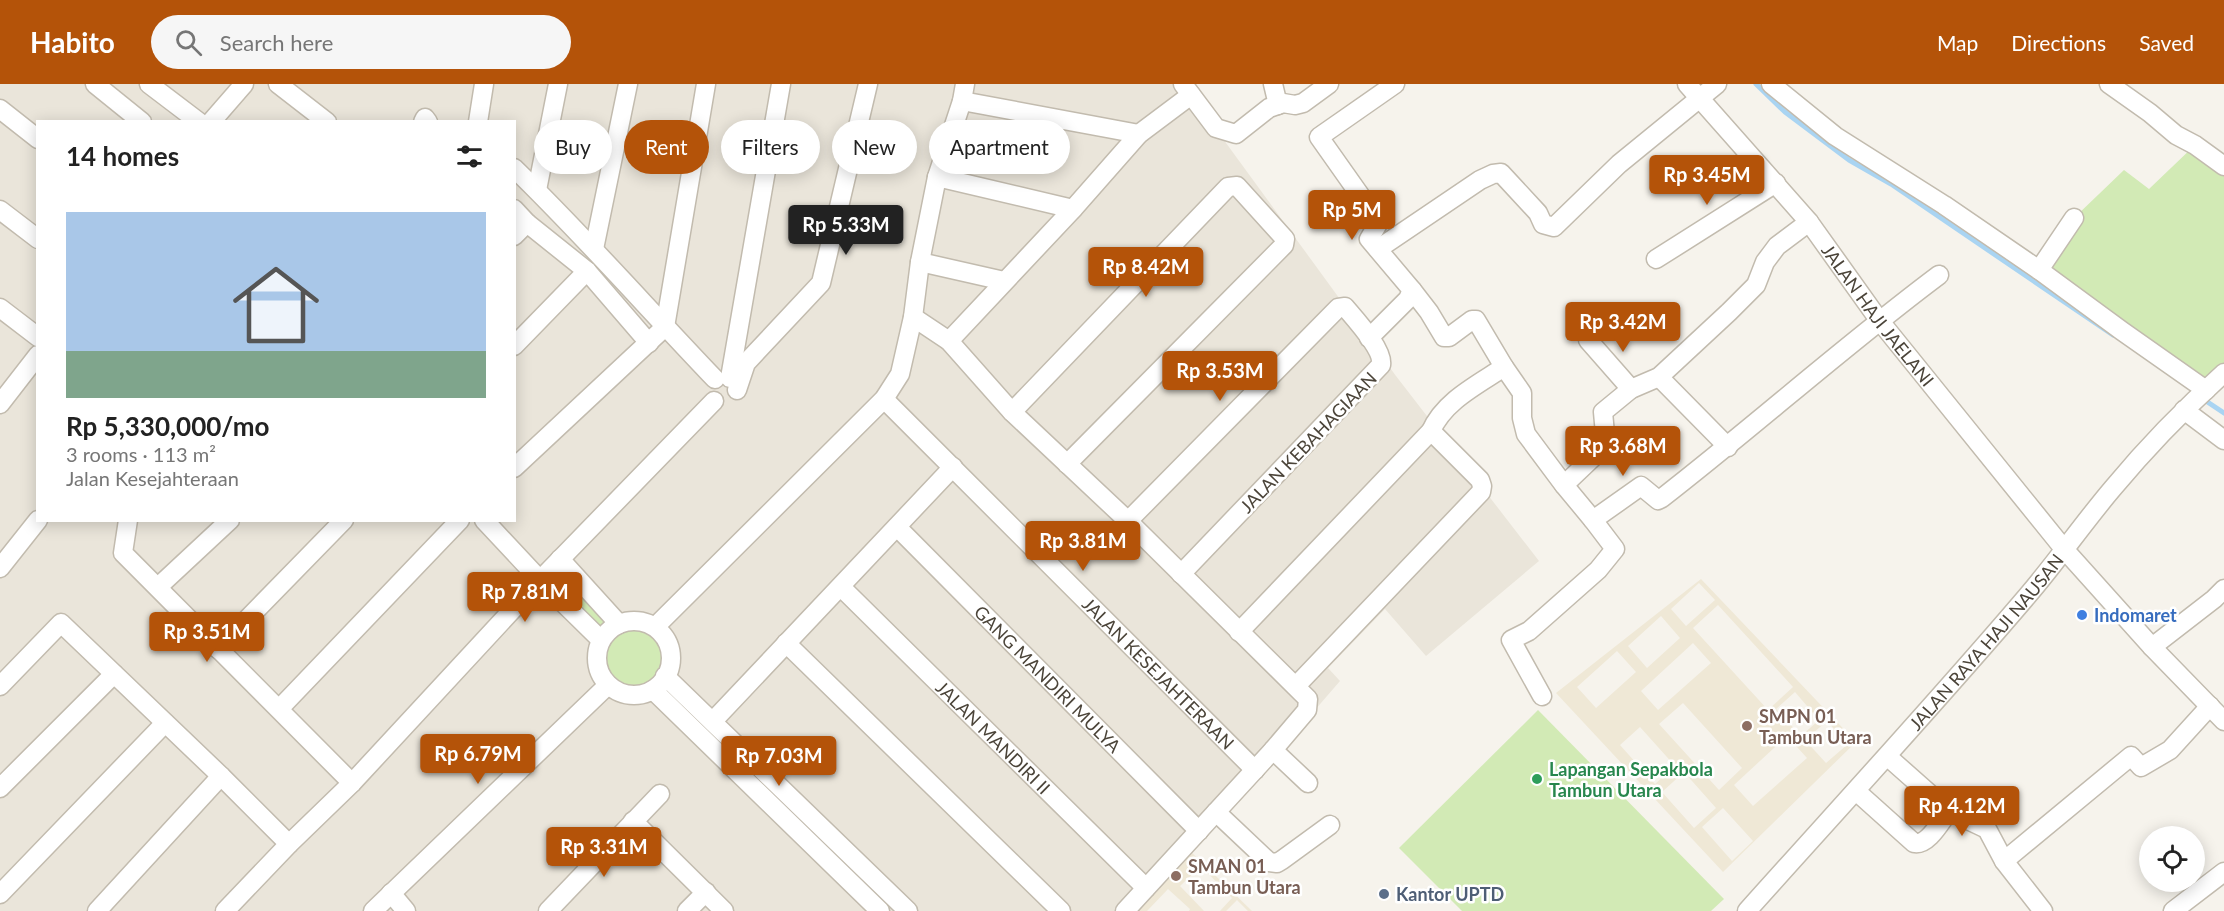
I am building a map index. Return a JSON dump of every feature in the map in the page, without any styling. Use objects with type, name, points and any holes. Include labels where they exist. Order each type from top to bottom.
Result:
[{"type":"street","points":[[95,84],[140,120]]},
{"type":"street","points":[[149,84],[196,120]]},
{"type":"street","points":[[213,120],[244,84]]},
{"type":"street","points":[[278,84],[324,120]]},
{"type":"street","points":[[478,120],[484,84]]},
{"type":"street","points":[[537,190],[558,84]]},
{"type":"street","points":[[594,249],[628,84]]},
{"type":"street","points":[[516,466],[665,327],[706,84]]},
{"type":"street","points":[[781,84],[727,382],[733,400],[728,404],[722,404],[714,401],[710,394],[710,386],[727,382],[821,283],[868,84]]},
{"type":"street","points":[[1273,84],[1278,105]]},
{"type":"street","points":[[949,340],[1139,134],[1187,90],[1216,128],[1236,134],[1269,108],[1303,103],[1329,84]]},
{"type":"street","points":[[1395,84],[1319,137],[1379,222],[1370,239],[1429,312],[1444,336],[1449,337],[1472,320],[1476,321],[1522,393],[1522,418],[1526,434],[1615,549],[1598,570],[1529,631],[1511,640],[1542,696]]},
{"type":"street","name":"JALAN HAJI JAELANI","points":[[1687,84],[1809,222],[1879,320],[2064,549],[2152,647],[2224,721]]},
{"type":"street","points":[[1378,249],[1480,180],[1493,174],[1501,173],[1538,213],[1543,224],[1554,227],[1619,164],[1717,84]]},
{"type":"street","points":[[1771,84],[1835,136],[1944,205],[2039,270],[2206,390]]},
{"type":"street","points":[[2109,84],[2150,112],[2176,135],[2195,145],[2224,166]]},
{"type":"street","points":[[655,627],[884,399],[900,374],[913,317],[920,262],[937,177],[963,92],[1139,134]]},
{"type":"street","points":[[0,110],[36,138]]},
{"type":"street","points":[[516,170],[594,249],[665,327],[727,382]]},
{"type":"street","points":[[937,177],[1073,208]]},
{"type":"street","points":[[1656,259],[1776,183]]},
{"type":"street","points":[[1012,412],[1228,187],[1237,186],[1285,239],[1284,244],[1067,464]]},
{"type":"street","points":[[0,210],[36,237]]},
{"type":"street","points":[[516,211],[527,223],[587,271],[649,343]]},
{"type":"street","points":[[2039,270],[2074,218]]},
{"type":"street","points":[[1564,485],[1606,445],[1603,412],[1631,390],[1659,377],[1755,285],[1765,262],[1777,246],[1809,222]]},
{"type":"street","points":[[516,234],[527,223]]},
{"type":"street","points":[[920,262],[1004,281]]},
{"type":"street","points":[[516,344],[587,271]]},
{"type":"street","points":[[1593,520],[1641,486],[1658,500],[1728,447],[1879,320],[1939,275]]},
{"type":"street","points":[[1369,338],[1408,299],[1412,290]]},
{"type":"street","name":"JALAN KEBAHAGIAAN","points":[[1128,521],[1338,308],[1345,307],[1381,357],[1381,365],[1181,574]]},
{"type":"street","points":[[0,308],[36,335]]},
{"type":"street","points":[[913,317],[949,340],[1012,412],[1128,521],[1308,699],[1307,710],[1273,750],[1125,911]]},
{"type":"street","points":[[1588,340],[1631,390]]},
{"type":"street","points":[[0,404],[36,358]]},
{"type":"street","points":[[1239,632],[1431,431],[1447,406],[1504,367]]},
{"type":"street","name":"JALAN RAYA HAJI NAUSAN","points":[[1747,911],[1888,757],[2023,600],[2114,487],[2184,410],[2224,373]]},
{"type":"street","points":[[1659,377],[1728,447]]},
{"type":"street","name":"JALAN KESEJAHTERAAN","points":[[884,399],[1255,770]]},
{"type":"street","points":[[225,911],[352,783],[540,580],[714,401]]},
{"type":"street","points":[[2184,410],[2224,440]]},
{"type":"street","points":[[1296,686],[1480,492],[1482,486],[1480,480],[1431,431]]},
{"type":"street","points":[[712,721],[953,467]]},
{"type":"street","points":[[0,568],[36,522]]},
{"type":"street","points":[[128,522],[123,553],[280,708],[352,783]]},
{"type":"street","points":[[158,586],[228,522]]},
{"type":"street","points":[[218,648],[342,522]]},
{"type":"street","points":[[280,708],[458,522]]},
{"type":"street","points":[[486,522],[601,640]]},
{"type":"street","name":"GANG MANDIRI MULYA","points":[[897,528],[1199,831]]},
{"type":"street","points":[[560,559],[619,624]]},
{"type":"street","name":"JALAN MANDIRI II","points":[[841,587],[1146,888]]},
{"type":"street","points":[[2152,647],[2224,589]]},
{"type":"street","points":[[637,621],[655,627],[665,635],[671,659],[665,676],[653,690],[629,695],[608,685],[601,675],[597,664],[597,652],[601,640],[609,630],[619,624],[637,621]]},
{"type":"street","points":[[0,686],[62,623],[289,844]]},
{"type":"street","points":[[786,643],[1061,911]]},
{"type":"street","points":[[0,788],[114,674]]},
{"type":"street","points":[[665,676],[908,911]]},
{"type":"street","points":[[373,911],[608,685]]},
{"type":"street","points":[[653,690],[880,911]]},
{"type":"street","points":[[2004,861],[2131,756],[2140,767],[2170,750],[2210,706]]},
{"type":"street","points":[[0,894],[165,723]]},
{"type":"street","points":[[1273,750],[1308,783]]},
{"type":"street","points":[[1888,757],[1949,811],[1988,829],[2004,861],[2043,911]]},
{"type":"street","points":[[97,911],[221,776]]},
{"type":"street","points":[[1856,791],[1914,843],[1919,844],[1925,841],[1949,811]]},
{"type":"street","points":[[548,911],[660,794]]},
{"type":"street","points":[[1216,813],[1269,862],[1273,863],[1282,860],[1330,825]]},
{"type":"street","points":[[633,821],[724,911]]},
{"type":"street","points":[[840,872],[854,858]]},
{"type":"street","points":[[2173,911],[2224,873]]},
{"type":"street","points":[[687,911],[706,892]]},
{"type":"street","points":[[391,894],[406,911]]},
{"type":"shaded area","points":[[0,84],[1183,84],[1396,376],[1539,561],[1426,656],[1385,609],[1328,668],[1340,681],[1141,911],[0,911]]},
{"type":"shaded area","name":"SMPN 01 Tambun Utara","points":[[1701,579],[1856,742],[1723,872],[1556,693]],"holes":[[[1699,583],[1715,600],[1686,626],[1671,609]],[[1718,605],[1793,687],[1768,710],[1693,628]],[[1661,616],[1680,638],[1647,668],[1628,646]],[[1693,643],[1711,663],[1658,710],[1641,691]],[[1617,651],[1636,672],[1596,708],[1577,687]],[[1795,692],[1819,720],[1801,736],[1776,709]],[[1683,703],[1742,768],[1719,790],[1659,724]],[[1827,721],[1848,744],[1826,763],[1805,740]],[[1640,727],[1675,766],[1655,784],[1620,745]],[[1787,736],[1807,758],[1753,806],[1734,785]],[[1684,772],[1716,808],[1694,828],[1662,792]],[[1723,808],[1753,841],[1732,861],[1702,827]]]},
{"type":"shaded area","name":"SMAN 01 Tambun Utara","points":[[1188,849],[1252,911],[1248,911],[1237,900],[1226,911],[1220,911],[1232,898],[1201,866],[1180,886],[1204,911],[1189,911],[1190,909],[1168,889],[1147,911],[1127,911]]},
{"type":"green space","points":[[2195,145],[2224,166],[2224,373],[2206,390],[2039,270],[2074,218],[2124,170],[2149,189]]},
{"type":"green space","points":[[560,559],[619,624],[644,623],[665,635],[670,660],[664,678],[651,689],[634,693],[618,690],[605,680],[598,664],[601,640],[540,580]]},
{"type":"green space","name":"Lapangan Sepakbola Tambun Utara","points":[[1538,710],[1724,899],[1711,911],[1462,911],[1399,848]]},
{"type":"waterway","points":[[1756,84],[1785,112],[1849,160],[1891,184],[2113,335]]},
{"type":"waterway","points":[[2203,399],[2224,413]]},
{"type":"place","name":"Indomaret","points":[[2082,615]]},
{"type":"place","name":"SMPN 01 Tambun Utara","points":[[1747,726]]},
{"type":"place","name":"Lapangan Sepakbola Tambun Utara","points":[[1537,779]]},
{"type":"place","name":"SMAN 01 Tambun Utara","points":[[1176,876]]},
{"type":"place","name":"Kantor UPTD","points":[[1384,894]]}]
